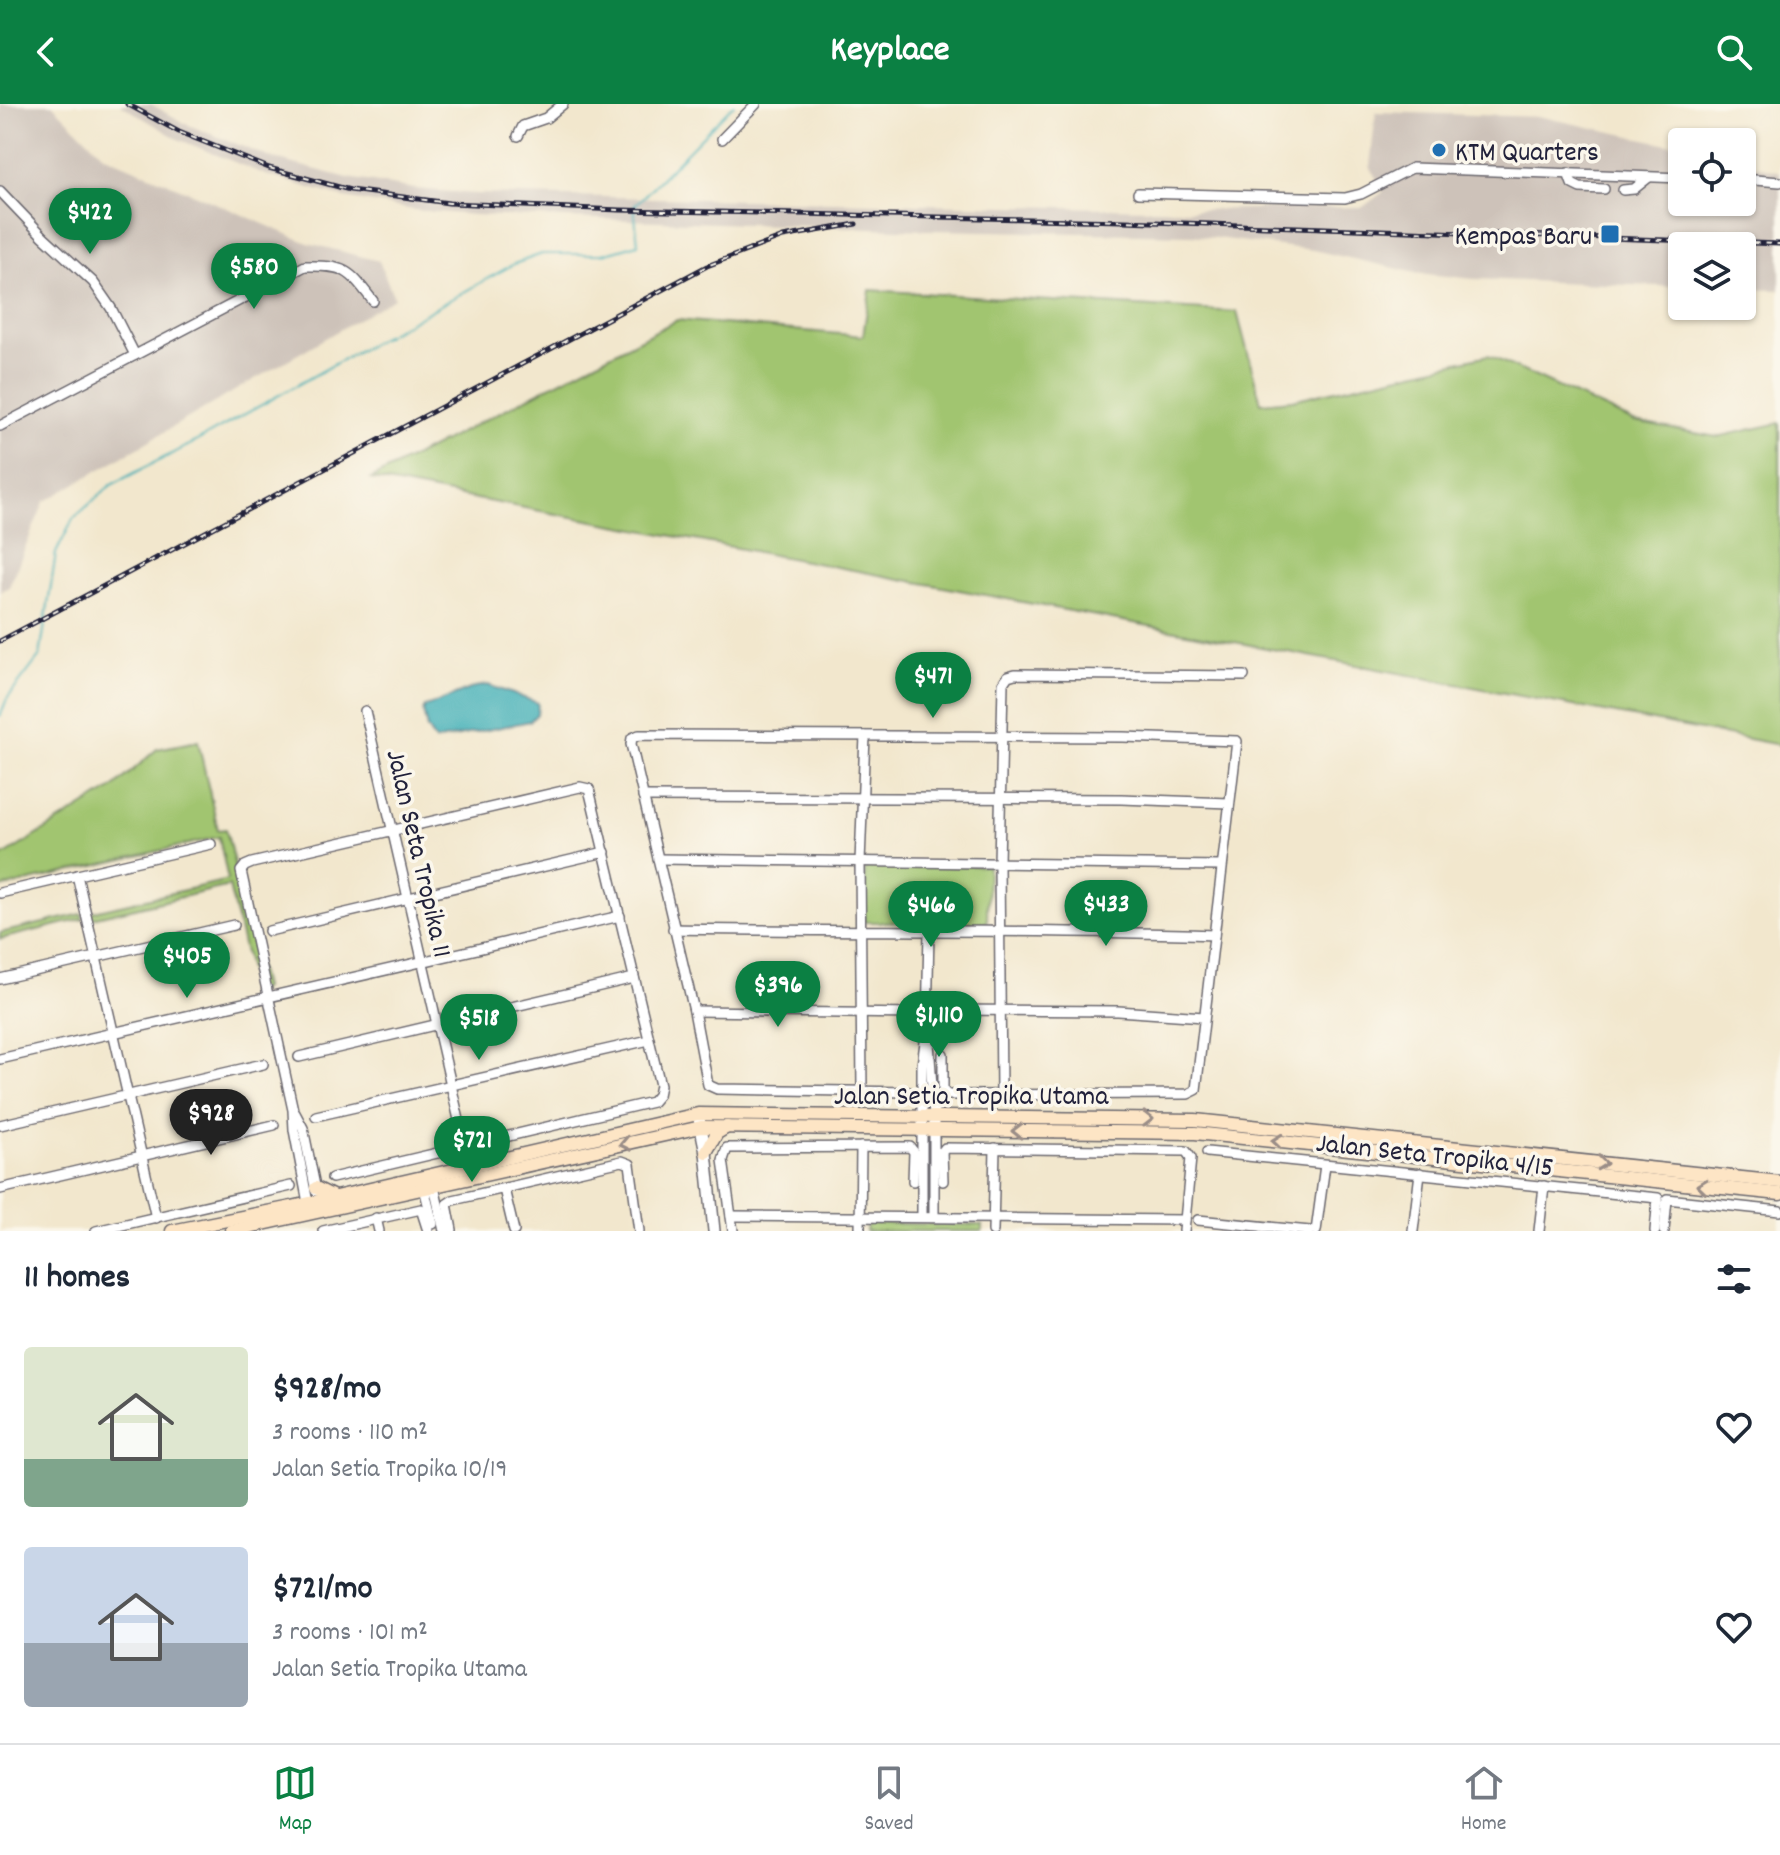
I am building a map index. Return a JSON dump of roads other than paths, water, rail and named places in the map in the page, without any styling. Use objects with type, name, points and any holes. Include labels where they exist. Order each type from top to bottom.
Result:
[{"type":"main road","name":"Jalan Setia Tropika Utama","points":[[231,1231],[313,1202],[431,1191],[699,1121],[905,1116],[930,1105],[1195,1120],[1780,1182]]},
{"type":"main road","name":"Jalan Setia Tropika Utama","points":[[699,1121],[727,1127],[1195,1133],[1780,1194]]},
{"type":"main road","points":[[706,1152],[717,1133],[727,1127]]},
{"type":"main road","name":"Jalan Setia Tropika Utama","points":[[172,1231],[334,1197],[431,1191]]},
{"type":"street","points":[[518,136],[523,126],[546,118],[563,104]]},
{"type":"street","points":[[722,139],[756,104]]},
{"type":"street","points":[[1138,193],[1345,198],[1361,194],[1412,168],[1668,178]]},
{"type":"street","points":[[1568,173],[1572,184],[1580,188],[1604,189]]},
{"type":"street","points":[[1623,190],[1634,189],[1649,177]]},
{"type":"street","points":[[1756,180],[1780,182]]},
{"type":"street","points":[[0,191],[93,282],[111,308],[135,355]]},
{"type":"street","points":[[0,426],[305,266],[338,267],[351,274],[373,301]]},
{"type":"street","points":[[1001,1094],[999,863],[1003,683],[1008,676],[1030,674],[1244,676]]},
{"type":"street","name":"Jalan Seta Tropika 11","points":[[365,711],[465,1146]]},
{"type":"street","points":[[909,1092],[717,1089],[708,1085],[632,738],[639,735],[1001,736],[1237,741],[1196,1090],[1188,1094],[945,1095],[943,1054]]},
{"type":"street","points":[[862,1091],[860,862],[865,736]]},
{"type":"street","points":[[313,1202],[305,1162],[303,1128],[293,1110],[241,877],[245,866],[585,787],[592,793],[660,1085],[658,1095],[652,1102],[332,1178]]},
{"type":"street","points":[[643,797],[1001,798],[1229,803]]},
{"type":"street","points":[[0,893],[211,844]]},
{"type":"street","points":[[269,931],[605,852]]},
{"type":"street","points":[[658,859],[1221,866]]},
{"type":"street","points":[[77,875],[156,1218]]},
{"type":"street","points":[[0,1059],[620,916]]},
{"type":"street","points":[[0,979],[234,925]]},
{"type":"street","points":[[673,929],[1214,935]]},
{"type":"street","points":[[929,932],[927,1027],[932,1065],[929,1165],[934,1217]]},
{"type":"street","points":[[299,1057],[634,978]]},
{"type":"street","points":[[943,1010],[1118,1011],[1204,1017]]},
{"type":"street","points":[[694,1011],[914,1014]]},
{"type":"street","points":[[316,1116],[649,1040]]},
{"type":"street","points":[[0,1125],[263,1064]]},
{"type":"street","points":[[699,1121],[706,1152],[714,1231]]},
{"type":"street","points":[[0,1189],[274,1125]]},
{"type":"street","points":[[733,1231],[723,1156],[724,1151],[731,1147],[912,1148],[913,1181]]},
{"type":"street","points":[[860,1231],[861,1147]]},
{"type":"street","points":[[993,1231],[995,1148]]},
{"type":"street","points":[[731,1216],[993,1218],[1184,1226],[1191,1158],[1186,1151],[943,1149],[943,1181]]},
{"type":"street","name":"Jalan Seta Tropika 4/15","points":[[1207,1152],[1780,1211]]},
{"type":"street","points":[[323,1231],[376,1218],[431,1191],[504,1189],[622,1161],[630,1164],[639,1230],[628,1231]]},
{"type":"street","points":[[922,1217],[929,1165]]},
{"type":"street","points":[[1316,1231],[1325,1165]]},
{"type":"street","points":[[1413,1231],[1420,1173]]},
{"type":"street","points":[[96,1231],[291,1186]]},
{"type":"street","points":[[1539,1231],[1544,1186]]},
{"type":"street","points":[[504,1189],[514,1231]]},
{"type":"street","points":[[431,1191],[436,1218],[434,1231]]},
{"type":"street","points":[[431,1191],[447,1204],[452,1230]]},
{"type":"street","points":[[428,1231],[431,1191]]},
{"type":"street","points":[[1655,1231],[1663,1199]]},
{"type":"street","points":[[1663,1199],[1664,1231]]},
{"type":"street","points":[[376,1218],[379,1231]]},
{"type":"street","points":[[436,1218],[444,1231]]},
{"type":"street","points":[[1198,1220],[1310,1231]]},
{"type":"water","points":[[488,685],[538,703],[537,714],[530,721],[435,741],[427,729],[425,707]]},
{"type":"waterway","points":[[0,716],[7,699],[40,656],[56,553],[73,519],[111,485],[195,442],[514,264],[542,254],[603,254],[638,244],[634,206],[734,104]]},
{"type":"railway","points":[[127,104],[179,132],[269,168],[350,190],[449,203],[620,210],[1124,221],[1780,244]]},
{"type":"railway","points":[[0,641],[707,266],[783,237],[856,224]]},
{"type":"place","name":"KTM Quarters","points":[[1439,150]]},
{"type":"place","name":"Kempas Baru","points":[[1610,234]]}]
